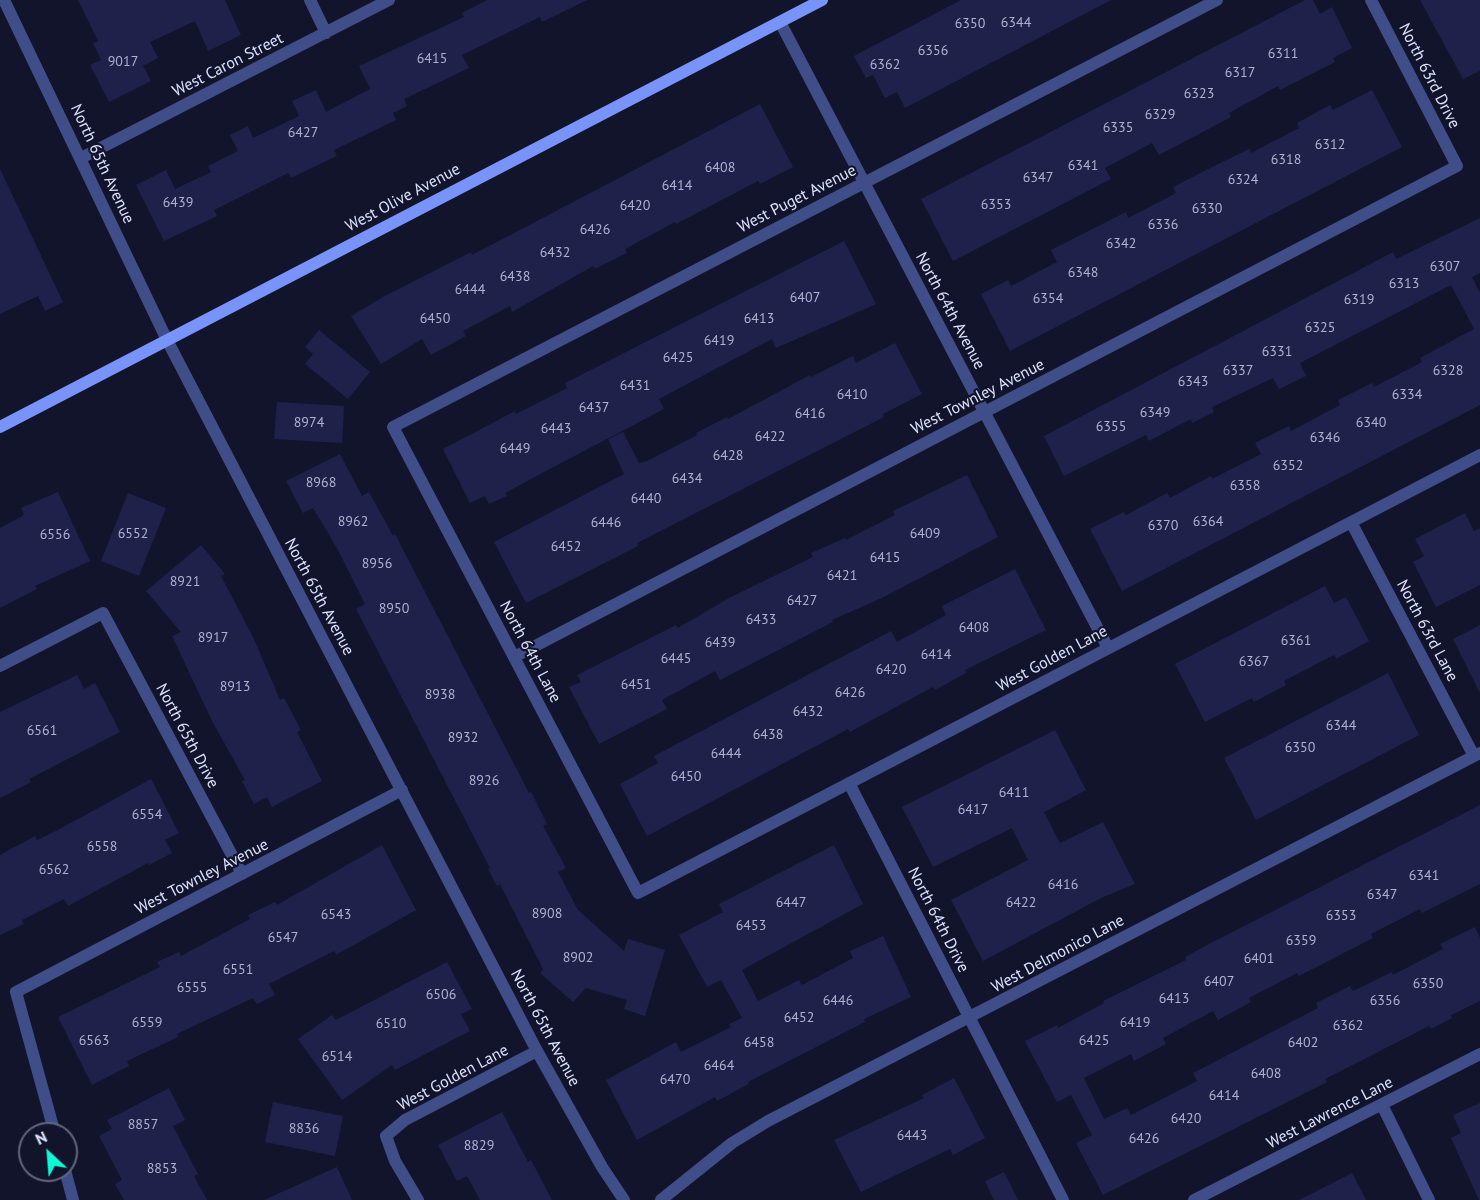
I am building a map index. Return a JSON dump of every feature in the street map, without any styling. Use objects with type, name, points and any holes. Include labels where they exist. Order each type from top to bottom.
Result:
[{"type":"main road","name":"West Olive Avenue","points":[[0,427],[822,0]]},
{"type":"street","name":"North 65th Avenue","points":[[4,0],[167,340],[537,1051],[602,1167],[624,1200]]},
{"type":"street","points":[[310,0],[326,33]]},
{"type":"street","name":"West Caron Street","points":[[81,158],[389,0]]},
{"type":"street","name":"West Puget Avenue","points":[[393,427],[1216,0]]},
{"type":"street","name":"North 63rd Drive","points":[[1371,0],[1457,166]]},
{"type":"street","name":"North 64th Avenue","points":[[780,22],[1108,648]]},
{"type":"street","name":"West Townley Avenue","points":[[514,657],[1457,166]]},
{"type":"street","name":"North 64th Lane","points":[[393,427],[638,893]]},
{"type":"street","name":"West Golden Lane","points":[[638,893],[1480,455]]},
{"type":"street","name":"North 63rd Lane","points":[[1351,522],[1477,754]]},
{"type":"street","name":"North 65th Drive","points":[[0,666],[103,613],[242,874]]},
{"type":"street","name":"West Delmonico Lane","points":[[661,1200],[732,1143],[768,1121],[1477,754]]},
{"type":"street","name":"North 64th Drive","points":[[849,783],[1063,1200]]},
{"type":"street","name":"West Townley Avenue","points":[[52,1122],[16,992],[402,790]]},
{"type":"street","name":"West Golden Lane","points":[[418,1200],[395,1161],[386,1136],[405,1120],[537,1051]]},
{"type":"street","name":"West Lawrence Lane","points":[[1194,1200],[1480,1054]]},
{"type":"street","points":[[1382,1105],[1429,1200]]},
{"type":"street","points":[[68,1182],[73,1200]]},
{"type":"building","points":[[78,0],[225,0],[241,35],[208,51],[195,21],[150,42],[158,58],[143,66],[151,81],[109,102],[90,65],[101,60],[93,43],[98,41]]},
{"type":"building","points":[[487,0],[587,0],[542,22],[540,17],[462,55],[469,68],[404,99],[407,106],[393,113],[396,120],[334,150],[337,156],[291,178],[288,173],[214,210],[217,216],[164,241],[136,185],[166,170],[175,189],[211,172],[208,166],[238,151],[230,135],[248,126],[253,138],[299,116],[292,101],[316,90],[326,112],[370,89],[359,66],[464,17],[462,13]]},
{"type":"building","points":[[961,0],[1111,0],[905,108],[897,92],[885,98],[873,75],[866,78],[854,56]]},
{"type":"building","points":[[1305,0],[1313,0],[1320,14],[1332,7],[1352,48],[1333,58],[1335,62],[1280,90],[1278,86],[1229,113],[1231,117],[1159,155],[1152,143],[1105,168],[1111,179],[953,261],[921,199]]},
{"type":"building","points":[[1420,0],[1480,0],[1480,71],[1463,79]]},
{"type":"building","points":[[1372,90],[1402,147],[1010,351],[981,294],[1008,280],[1011,286],[1057,262],[1051,250],[1126,212],[1128,218],[1176,193],[1173,187],[1249,149],[1251,153],[1299,128],[1297,123],[1330,105],[1333,110]]},
{"type":"building","points":[[760,104],[793,167],[760,184],[758,181],[676,224],[675,222],[625,249],[627,253],[595,269],[593,266],[512,312],[510,306],[463,331],[466,336],[431,355],[422,339],[381,364],[351,316],[383,297],[471,252],[472,255]]},
{"type":"building","points":[[0,169],[63,302],[45,311],[38,296],[0,314]]},
{"type":"building","points":[[1480,218],[1480,273],[1472,277],[1480,293],[1480,405],[1122,591],[1090,529],[1124,512],[1126,515],[1167,493],[1170,498],[1211,476],[1212,479],[1261,454],[1255,443],[1289,426],[1291,431],[1340,405],[1338,400],[1372,383],[1374,387],[1422,362],[1420,358],[1474,329],[1451,285],[1300,363],[1306,376],[1279,389],[1273,378],[1212,407],[1214,412],[1192,423],[1191,419],[1149,441],[1146,435],[1064,476],[1044,436],[1393,252],[1396,259]]},
{"type":"building","points":[[844,241],[876,304],[776,348],[772,339],[659,399],[664,409],[505,493],[507,496],[489,504],[485,496],[470,503],[443,449],[515,411],[516,414],[567,388],[565,383]]},
{"type":"building","points":[[319,330],[370,372],[348,399],[305,364],[313,354],[305,347]]},
{"type":"building","points":[[895,343],[922,394],[883,414],[884,417],[637,543],[638,546],[526,603],[494,542],[624,474],[608,439],[623,432],[639,463],[647,461],[697,435],[696,433],[727,417],[728,419],[810,375],[811,377],[853,356],[856,363]]},
{"type":"building","points":[[277,402],[344,406],[342,443],[274,439]]},
{"type":"building","points":[[340,454],[362,496],[369,492],[393,536],[395,534],[529,793],[531,792],[547,824],[543,826],[566,868],[558,872],[578,910],[624,951],[628,939],[665,950],[645,1016],[624,1009],[627,1000],[586,988],[573,1002],[540,973],[543,969],[500,884],[497,886],[488,869],[490,868],[356,609],[365,604],[338,550],[313,508],[303,513],[286,481]]},
{"type":"building","points":[[967,475],[998,537],[884,597],[832,620],[833,622],[720,680],[715,671],[662,700],[667,709],[599,744],[569,687],[581,682],[577,675],[676,625],[678,628],[729,598],[813,557],[811,553],[845,538],[846,540],[895,515],[893,511]]},
{"type":"building","points":[[58,492],[90,561],[35,586],[37,589],[0,608],[0,528],[24,515],[21,508]]},
{"type":"building","points":[[128,493],[166,508],[139,576],[101,561]]},
{"type":"building","points":[[1465,513],[1474,531],[1480,528],[1480,585],[1436,607],[1413,562],[1424,556],[1415,539]]},
{"type":"building","points":[[201,545],[225,574],[221,576],[254,639],[280,700],[284,698],[301,730],[297,732],[322,781],[272,807],[267,797],[254,804],[242,781],[245,780],[212,721],[172,636],[181,632],[146,591]]},
{"type":"building","points":[[1015,569],[1046,630],[965,670],[966,673],[935,690],[933,687],[850,732],[848,729],[647,836],[620,784],[658,763],[654,756],[891,631],[897,642],[946,615],[942,606]]},
{"type":"building","points":[[1325,586],[1334,603],[1346,597],[1369,641],[1336,659],[1334,655],[1284,681],[1286,685],[1254,702],[1252,698],[1205,722],[1175,664]]},
{"type":"building","points":[[1480,625],[1480,693],[1453,639]]},
{"type":"building","points":[[1388,673],[1419,735],[1256,820],[1224,758]]},
{"type":"building","points":[[77,675],[84,689],[95,683],[120,732],[29,779],[31,782],[0,798],[0,712]]},
{"type":"building","points":[[1055,730],[1086,790],[1044,812],[1060,843],[1103,822],[1135,884],[1101,898],[983,961],[951,900],[1028,860],[1012,828],[933,867],[902,807]]},
{"type":"building","points":[[151,779],[179,833],[165,840],[172,853],[149,865],[148,863],[68,906],[64,899],[22,920],[24,924],[0,935],[0,855],[35,836],[37,840],[58,830]]},
{"type":"building","points":[[1480,805],[1480,884],[1422,913],[1420,909],[1371,934],[1373,938],[1299,976],[1297,973],[1249,998],[1251,1002],[1218,1020],[1213,1011],[1163,1038],[1166,1044],[1134,1061],[1131,1054],[1084,1078],[1104,1119],[1127,1108],[1131,1115],[1197,1081],[1193,1073],[1318,1008],[1316,1003],[1350,986],[1353,991],[1392,972],[1393,975],[1443,949],[1440,944],[1475,927],[1480,938],[1480,1001],[1451,1015],[1452,1018],[1431,1029],[1429,1026],[1325,1079],[1327,1082],[1103,1195],[1076,1143],[1092,1135],[1071,1095],[1057,1102],[1025,1041],[1057,1025],[1058,1028],[1104,1003],[1103,1001],[1186,960],[1185,957],[1209,944]]},
{"type":"building","points":[[382,845],[416,910],[336,955],[334,951],[269,984],[275,995],[257,1004],[253,998],[177,1034],[178,1037],[127,1061],[129,1066],[92,1085],[58,1017],[160,967],[157,962],[179,952],[181,956],[250,919],[248,915],[275,902],[277,905]]},
{"type":"building","points":[[834,845],[863,904],[742,970],[758,1001],[799,980],[802,985],[853,958],[850,951],[883,936],[911,997],[864,1019],[865,1022],[748,1082],[749,1084],[717,1101],[715,1097],[637,1140],[606,1080],[676,1042],[681,1052],[731,1027],[729,1024],[742,1018],[721,980],[707,987],[679,935],[723,912],[719,904]]},
{"type":"building","points":[[447,962],[472,1009],[461,1014],[470,1031],[395,1070],[392,1065],[342,1100],[298,1039],[332,1015],[336,1020]]},
{"type":"building","points":[[954,1078],[985,1138],[953,1155],[950,1149],[861,1192],[834,1140],[924,1098],[922,1095]]},
{"type":"building","points":[[169,1088],[185,1120],[173,1126],[198,1174],[194,1176],[207,1200],[124,1200],[115,1184],[122,1180],[99,1136],[112,1129],[107,1120]]},
{"type":"building","points":[[273,1102],[343,1116],[335,1156],[265,1142]]},
{"type":"building","points":[[1480,1103],[1479,1200],[1451,1138],[1461,1133],[1453,1115]]},
{"type":"building","points":[[502,1112],[528,1162],[531,1160],[552,1200],[480,1200],[467,1176],[457,1181],[438,1145]]},
{"type":"building","points":[[337,1167],[352,1200],[264,1200]]},
{"type":"building","points":[[1004,1172],[1018,1200],[994,1200],[985,1181]]},
{"type":"building","points":[[1352,1173],[1366,1200],[1299,1200]]}]
